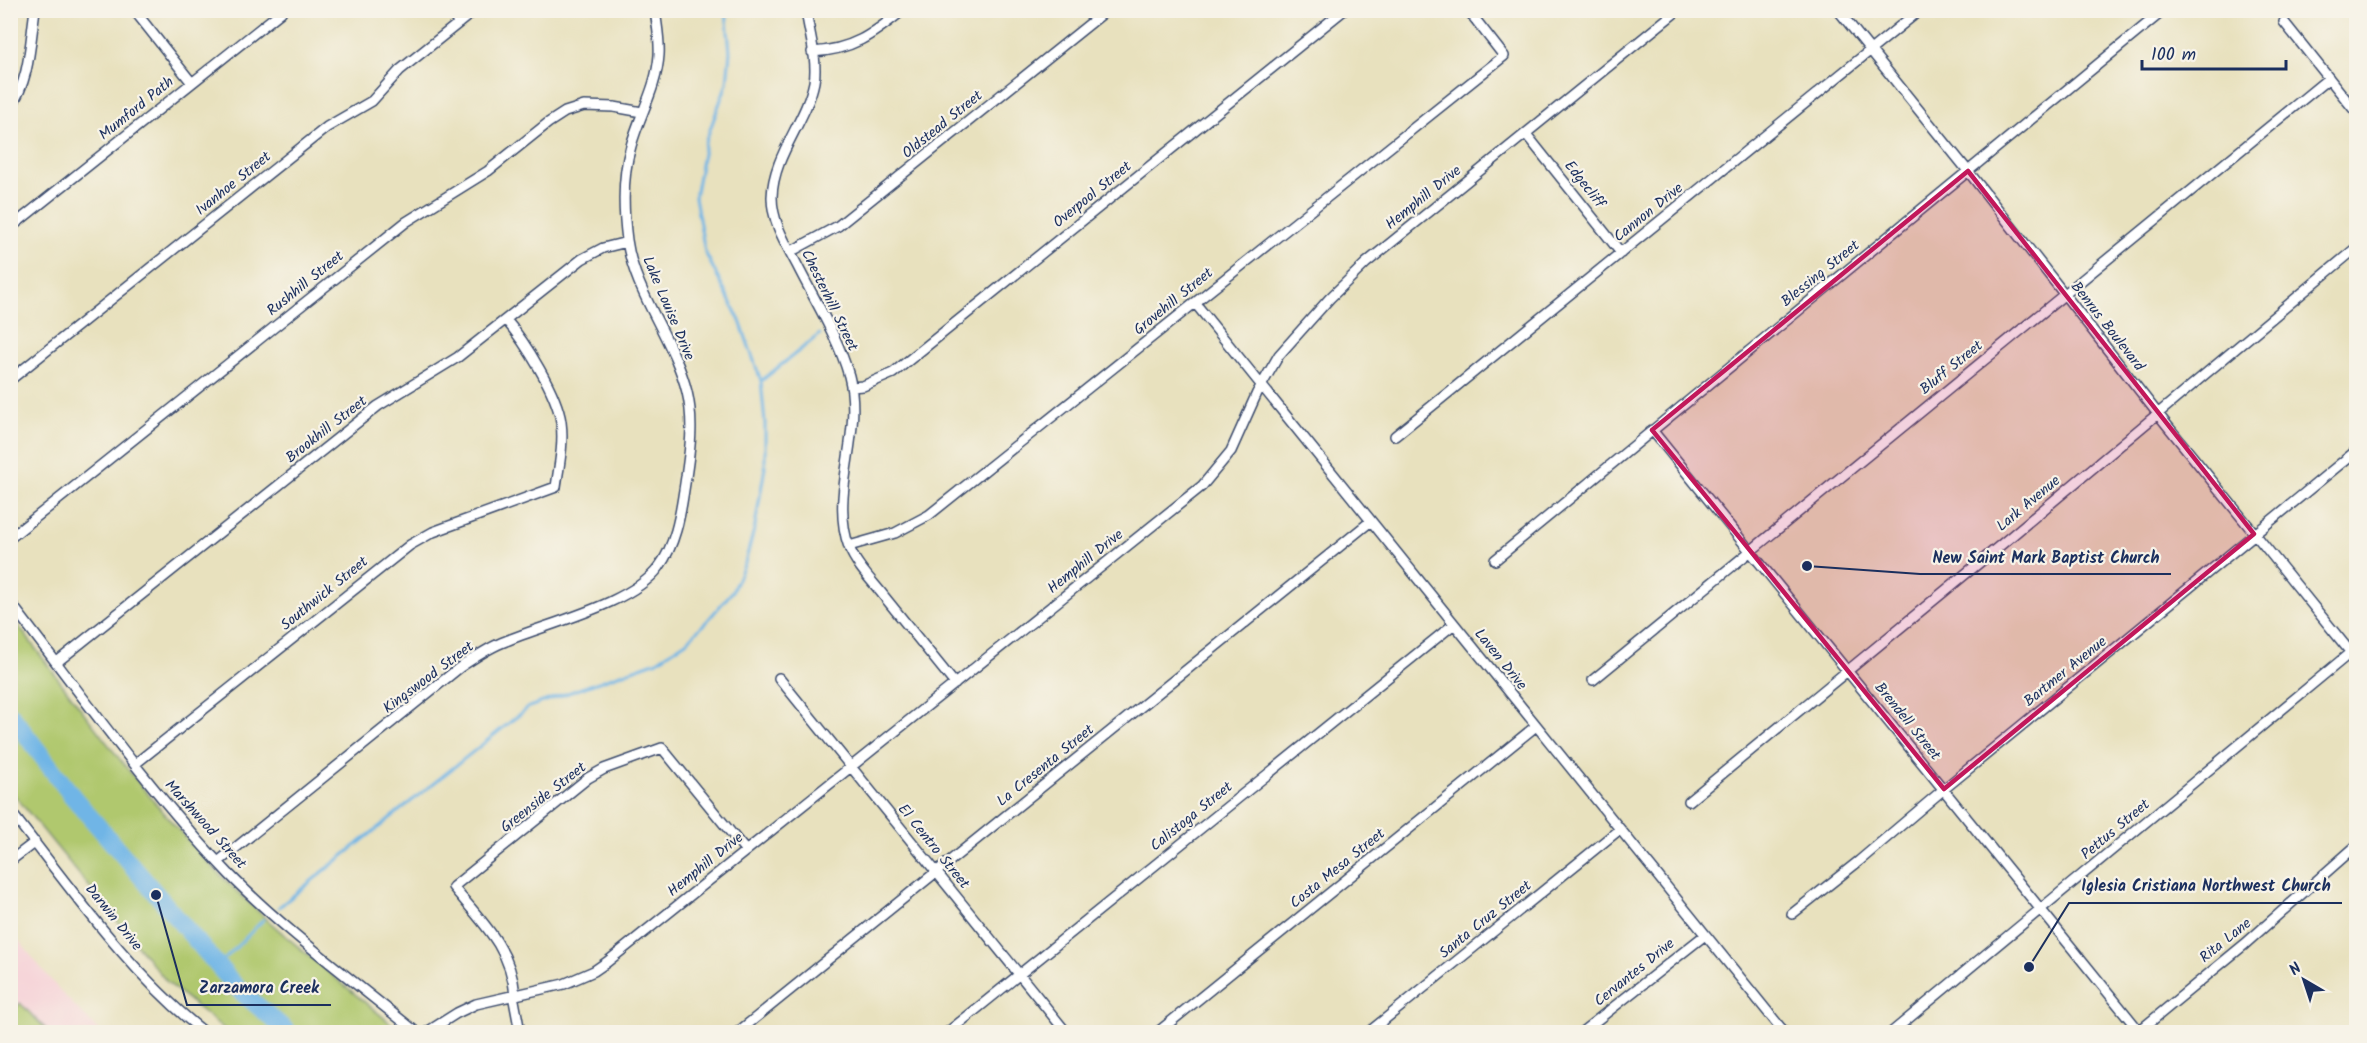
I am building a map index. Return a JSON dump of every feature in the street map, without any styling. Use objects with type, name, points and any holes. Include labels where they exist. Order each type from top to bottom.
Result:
[{"type":"street","points":[[10,107],[20,90],[25,73],[35,10]]},
{"type":"street","points":[[134,10],[192,82]]},
{"type":"street","points":[[448,10],[459,23]]},
{"type":"street","name":"Ivanhoe Street","points":[[10,380],[327,127],[372,101],[400,70],[475,10]]},
{"type":"street","name":"Lake Louise Drive","points":[[655,10],[659,58],[653,84],[630,148],[625,186],[627,242],[637,276],[675,357],[687,392],[691,417],[691,439],[679,518],[670,548]]},
{"type":"street","name":"Chesterhill Street","points":[[806,10],[815,63],[814,80],[810,98],[778,166],[772,196],[776,220],[834,338],[851,387],[854,423],[843,504],[849,546],[863,570],[955,684]]},
{"type":"street","points":[[812,52],[848,47],[876,32],[903,10]]},
{"type":"street","name":"Oldstead Street","points":[[790,252],[838,226],[1107,10]]},
{"type":"street","name":"Overpool Street","points":[[851,387],[871,384],[893,373],[1344,10]]},
{"type":"street","name":"Grovehill Street","points":[[849,546],[895,533],[929,515],[1504,56],[1468,10]]},
{"type":"street","name":"Hemphill Drive","points":[[427,1032],[467,1009],[514,995],[564,984],[594,971],[1213,476],[1231,451],[1272,365],[1289,343],[1366,263],[1678,10]]},
{"type":"street","name":"Benrus Boulevard","points":[[1838,10],[1968,171],[2157,414],[2254,534],[2355,653]]},
{"type":"street","name":"Cannon Drive","points":[[1395,436],[1920,10]]},
{"type":"street","name":"Blessing Street","points":[[1495,560],[2164,10]]},
{"type":"street","name":"Mumford Path","points":[[10,228],[280,11]]},
{"type":"street","points":[[2284,22],[2356,112]]},
{"type":"street","name":"Bluff Street","points":[[1593,680],[2329,78]]},
{"type":"street","name":"Rushhill Street","points":[[10,538],[406,222],[488,171],[548,123],[565,112],[584,106],[614,107],[642,112]]},
{"type":"street","name":"Edgecliff","points":[[1526,134],[1621,253]]},
{"type":"street","name":"Brookhill Street","points":[[57,662],[378,406],[440,370],[582,259],[603,248],[627,242]]},
{"type":"street","name":"Lark Avenue","points":[[1689,801],[2356,248]]},
{"type":"street","name":"Laven Drive","points":[[1195,303],[1784,1032]]},
{"type":"street","name":"Southwick Street","points":[[135,764],[410,545],[432,532],[556,487],[562,440],[559,413],[525,344],[506,320]]},
{"type":"street","name":"Brendell Street","points":[[1652,430],[2139,1032]]},
{"type":"street","name":"Bartmer Avenue","points":[[1792,914],[2356,451]]},
{"type":"street","name":"La Cresenta Street","points":[[738,1032],[1371,521]]},
{"type":"street","name":"Kingswood Street","points":[[218,862],[466,663],[503,642],[632,591],[652,575],[670,548]]},
{"type":"street","name":"Marshwood Street","points":[[10,602],[183,825],[280,921],[416,1032]]},
{"type":"street","name":"Calistoga Street","points":[[948,1032],[1454,624]]},
{"type":"street","name":"Pettus Street","points":[[1892,1032],[2355,653]]},
{"type":"street","name":"El Centro Street","points":[[779,678],[1066,1032]]},
{"type":"street","name":"Costa Mesa Street","points":[[1158,1032],[1536,726]]},
{"type":"street","name":"Greenside Street","points":[[514,995],[508,961],[498,942],[453,887],[588,778],[604,769],[662,748],[746,851]]},
{"type":"street","name":"Darwin Drive","points":[[10,811],[115,944],[151,983],[204,1032]]},
{"type":"street","name":"Santa Cruz Street","points":[[1369,1032],[1620,829]]},
{"type":"street","points":[[10,861],[35,842]]},
{"type":"street","name":"Rita Lane","points":[[2139,1032],[2245,944],[2356,846]]},
{"type":"street","name":"Cervantes Drive","points":[[1582,1032],[1705,934]]},
{"type":"street","points":[[514,995],[520,1032]]},
{"type":"highlighted area","points":[[1968,171],[2254,534],[1944,789],[1652,430]]},
{"type":"shaded area","points":[[15,936],[60,991],[100,1032],[11,1032],[10,939]]},
{"type":"green space","points":[[11,616],[130,772],[207,861],[253,907],[401,1032],[228,1032],[167,982],[11,791]]},
{"type":"green space","points":[[20,1003],[49,1032],[11,1032],[11,1013]]},
{"type":"waterway","points":[[726,10],[730,52],[727,83],[705,143],[695,197],[705,252],[740,321],[761,381]]},
{"type":"waterway","points":[[279,907],[529,707],[657,661],[686,642],[708,620],[732,592],[745,563],[755,526],[765,467],[765,423],[761,381],[820,334]]},
{"type":"waterway","points":[[10,714],[73,797],[238,989],[288,1032]]},
{"type":"waterway","points":[[218,966],[264,919]]},
{"type":"place","name":"New Saint Mark Baptist Church","points":[[1807,566]]},
{"type":"place","name":"Zarzamora Creek","points":[[156,895]]},
{"type":"place","name":"Iglesia Cristiana Northwest Church","points":[[2029,967]]}]
